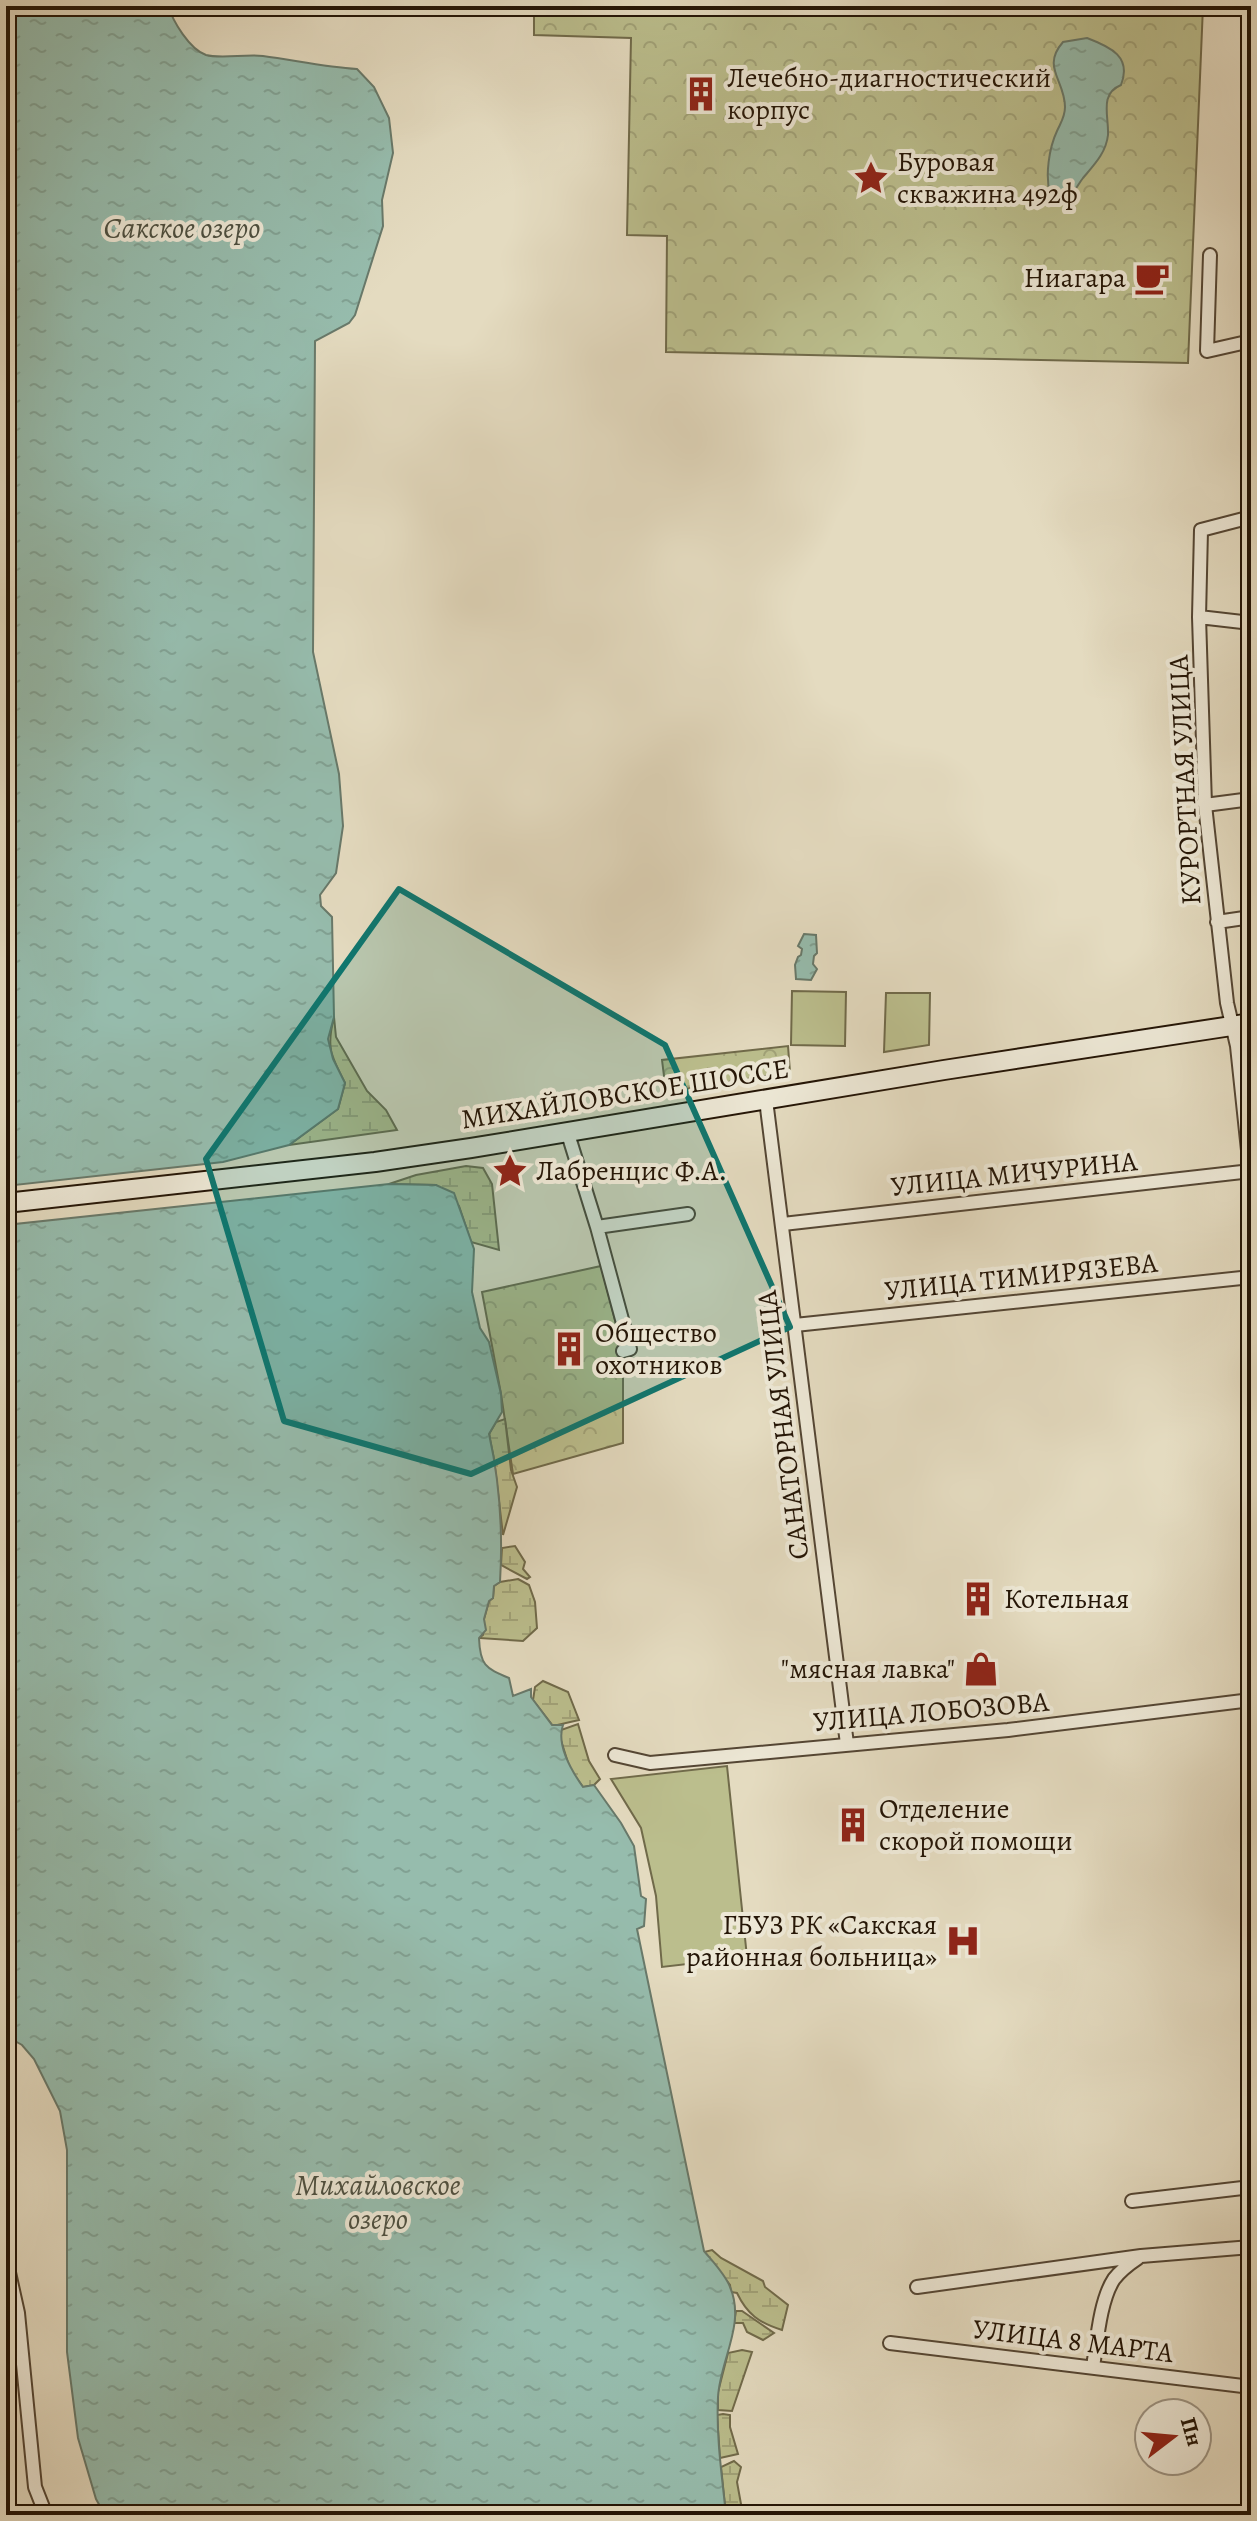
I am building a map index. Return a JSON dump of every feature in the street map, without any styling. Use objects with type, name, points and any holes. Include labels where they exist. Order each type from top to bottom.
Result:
[{"type":"main road","name":"МИХАЙЛОВСКОЕ ШОССЕ","points":[[6,1203],[375,1162],[568,1134],[1242,1024]]},
{"type":"street","points":[[1210,255],[1207,351],[1251,341]]},
{"type":"street","name":"КУРОРТНАЯ УЛИЦА","points":[[1251,517],[1201,530],[1199,617],[1205,805],[1227,1003],[1242,1024],[1237,1046],[1251,1179]]},
{"type":"street","points":[[1199,617],[1251,623]]},
{"type":"street","points":[[1205,805],[1251,799]]},
{"type":"street","points":[[1217,922],[1251,917]]},
{"type":"street","name":"САНАТОРНАЯ УЛИЦА","points":[[766,1100],[847,1744]]},
{"type":"street","points":[[568,1134],[630,1349],[623,1351]]},
{"type":"street","name":"УЛИЦА МИЧУРИНА","points":[[783,1224],[1251,1171]]},
{"type":"street","points":[[597,1227],[688,1214]]},
{"type":"street","name":"УЛИЦА ТИМИРЯЗЕВА","points":[[795,1325],[1251,1277]]},
{"type":"street","name":"УЛИЦА ЛОБОЗОВА","points":[[615,1755],[650,1763],[1124,1718],[1251,1700]]},
{"type":"street","points":[[1132,2201],[1251,2187]]},
{"type":"street","points":[[917,2287],[1141,2256],[1251,2247]]},
{"type":"street","points":[[1093,2367],[1106,2296],[1112,2282],[1141,2256]]},
{"type":"street","points":[[6,2259],[18,2313],[35,2487],[46,2515]]},
{"type":"street","name":"УЛИЦА 8 МАРТА","points":[[890,2343],[1251,2387]]},
{"type":"highlighted area","points":[[399,889],[665,1045],[790,1327],[471,1474],[284,1421],[206,1159]]},
{"type":"green space","points":[[534,6],[1203,6],[1188,363],[666,352],[667,236],[627,235],[631,38],[534,35]]},
{"type":"green space","points":[[792,991],[846,992],[845,1046],[791,1045]]},
{"type":"green space","points":[[886,993],[930,993],[929,1045],[884,1052]]},
{"type":"green space","points":[[334,1017],[336,1037],[367,1091],[386,1110],[397,1130],[289,1145],[338,1109],[345,1083],[331,1052]]},
{"type":"green space","points":[[788,1046],[790,1072],[666,1092],[662,1060]]},
{"type":"green space","points":[[466,1166],[483,1168],[492,1184],[499,1250],[471,1242],[459,1206],[436,1185],[389,1184],[416,1175]]},
{"type":"green space","points":[[601,1266],[623,1351],[623,1443],[513,1474],[482,1292]]},
{"type":"green space","points":[[505,1419],[511,1470],[517,1487],[503,1535],[489,1434],[496,1422]]},
{"type":"green space","points":[[515,1546],[525,1562],[523,1569],[530,1577],[527,1579],[501,1565],[502,1548]]},
{"type":"green space","points":[[518,1579],[529,1585],[535,1602],[537,1628],[523,1641],[479,1638],[483,1635],[484,1619],[489,1601],[493,1598],[494,1586]]},
{"type":"green space","points":[[543,1681],[568,1692],[579,1720],[553,1726],[533,1700],[535,1687]]},
{"type":"green space","points":[[578,1724],[589,1761],[600,1779],[594,1785],[583,1787],[570,1769],[559,1734],[561,1730]]},
{"type":"green space","points":[[727,1766],[747,1957],[662,1967],[656,1896],[641,1828],[611,1779]]},
{"type":"green space","points":[[712,2250],[763,2281],[765,2287],[788,2305],[782,2330],[755,2317],[737,2293],[731,2292],[730,2285],[704,2252]]},
{"type":"green space","points":[[736,2311],[742,2311],[774,2333],[763,2340],[747,2332],[743,2323],[734,2323]]},
{"type":"green space","points":[[742,2350],[752,2352],[732,2411],[718,2410],[718,2392],[728,2353]]},
{"type":"green space","points":[[717,2415],[730,2415],[730,2427],[738,2454],[720,2458]]},
{"type":"green space","points":[[734,2461],[741,2467],[737,2482],[743,2515],[726,2515],[721,2467]]},
{"type":"water","name":"Сакское озеро","points":[[6,6],[168,6],[188,41],[206,55],[263,56],[357,69],[374,87],[389,118],[393,153],[382,200],[383,226],[355,315],[349,323],[315,341],[313,652],[339,774],[343,826],[336,873],[320,895],[321,906],[332,917],[334,1017],[328,1039],[333,1059],[345,1083],[338,1109],[289,1145],[223,1162],[6,1186]]},
{"type":"water","points":[[1087,38],[1117,54],[1124,67],[1124,75],[1121,85],[1107,100],[1108,135],[1102,153],[1072,193],[1062,199],[1050,193],[1048,179],[1052,145],[1065,111],[1054,59],[1063,42]]},
{"type":"water","points":[[804,934],[816,935],[817,953],[813,964],[817,969],[811,980],[796,979],[795,965],[802,949],[798,946]]},
{"type":"water","name":"Михайловское озеро","points":[[389,1184],[436,1185],[454,1193],[474,1249],[472,1292],[480,1328],[489,1342],[502,1412],[489,1434],[500,1508],[501,1545],[500,1582],[494,1586],[493,1598],[489,1601],[484,1619],[486,1630],[479,1638],[483,1660],[489,1668],[509,1678],[513,1696],[531,1689],[531,1697],[552,1725],[563,1725],[561,1741],[574,1773],[583,1787],[594,1785],[634,1846],[641,1896],[646,1899],[644,1926],[637,1929],[704,2251],[725,2277],[734,2301],[734,2328],[718,2397],[726,2515],[105,2515],[96,2499],[78,2438],[67,2352],[67,2150],[60,2111],[34,2059],[22,2045],[6,2036],[6,1225]]},
{"type":"place","name":"Лечебно-диагностический корпус","points":[[701,94]]},
{"type":"place","name":"Буровая скважина 492ф","points":[[871,178]]},
{"type":"place","name":"Ниагара","points":[[1152,278]]},
{"type":"place","name":"Лабренцис Ф.А.","points":[[510,1171]]},
{"type":"place","name":"Общество охотников","points":[[569,1349]]},
{"type":"place","name":"Котельная","points":[[978,1599]]},
{"type":"place","name":"\"мясная лавка\"","points":[[981,1669]]},
{"type":"place","name":"Отделение скорой помощи","points":[[853,1825]]},
{"type":"place","name":"ГБУЗ РК «Сакская районная больница»","points":[[963,1941]]}]
